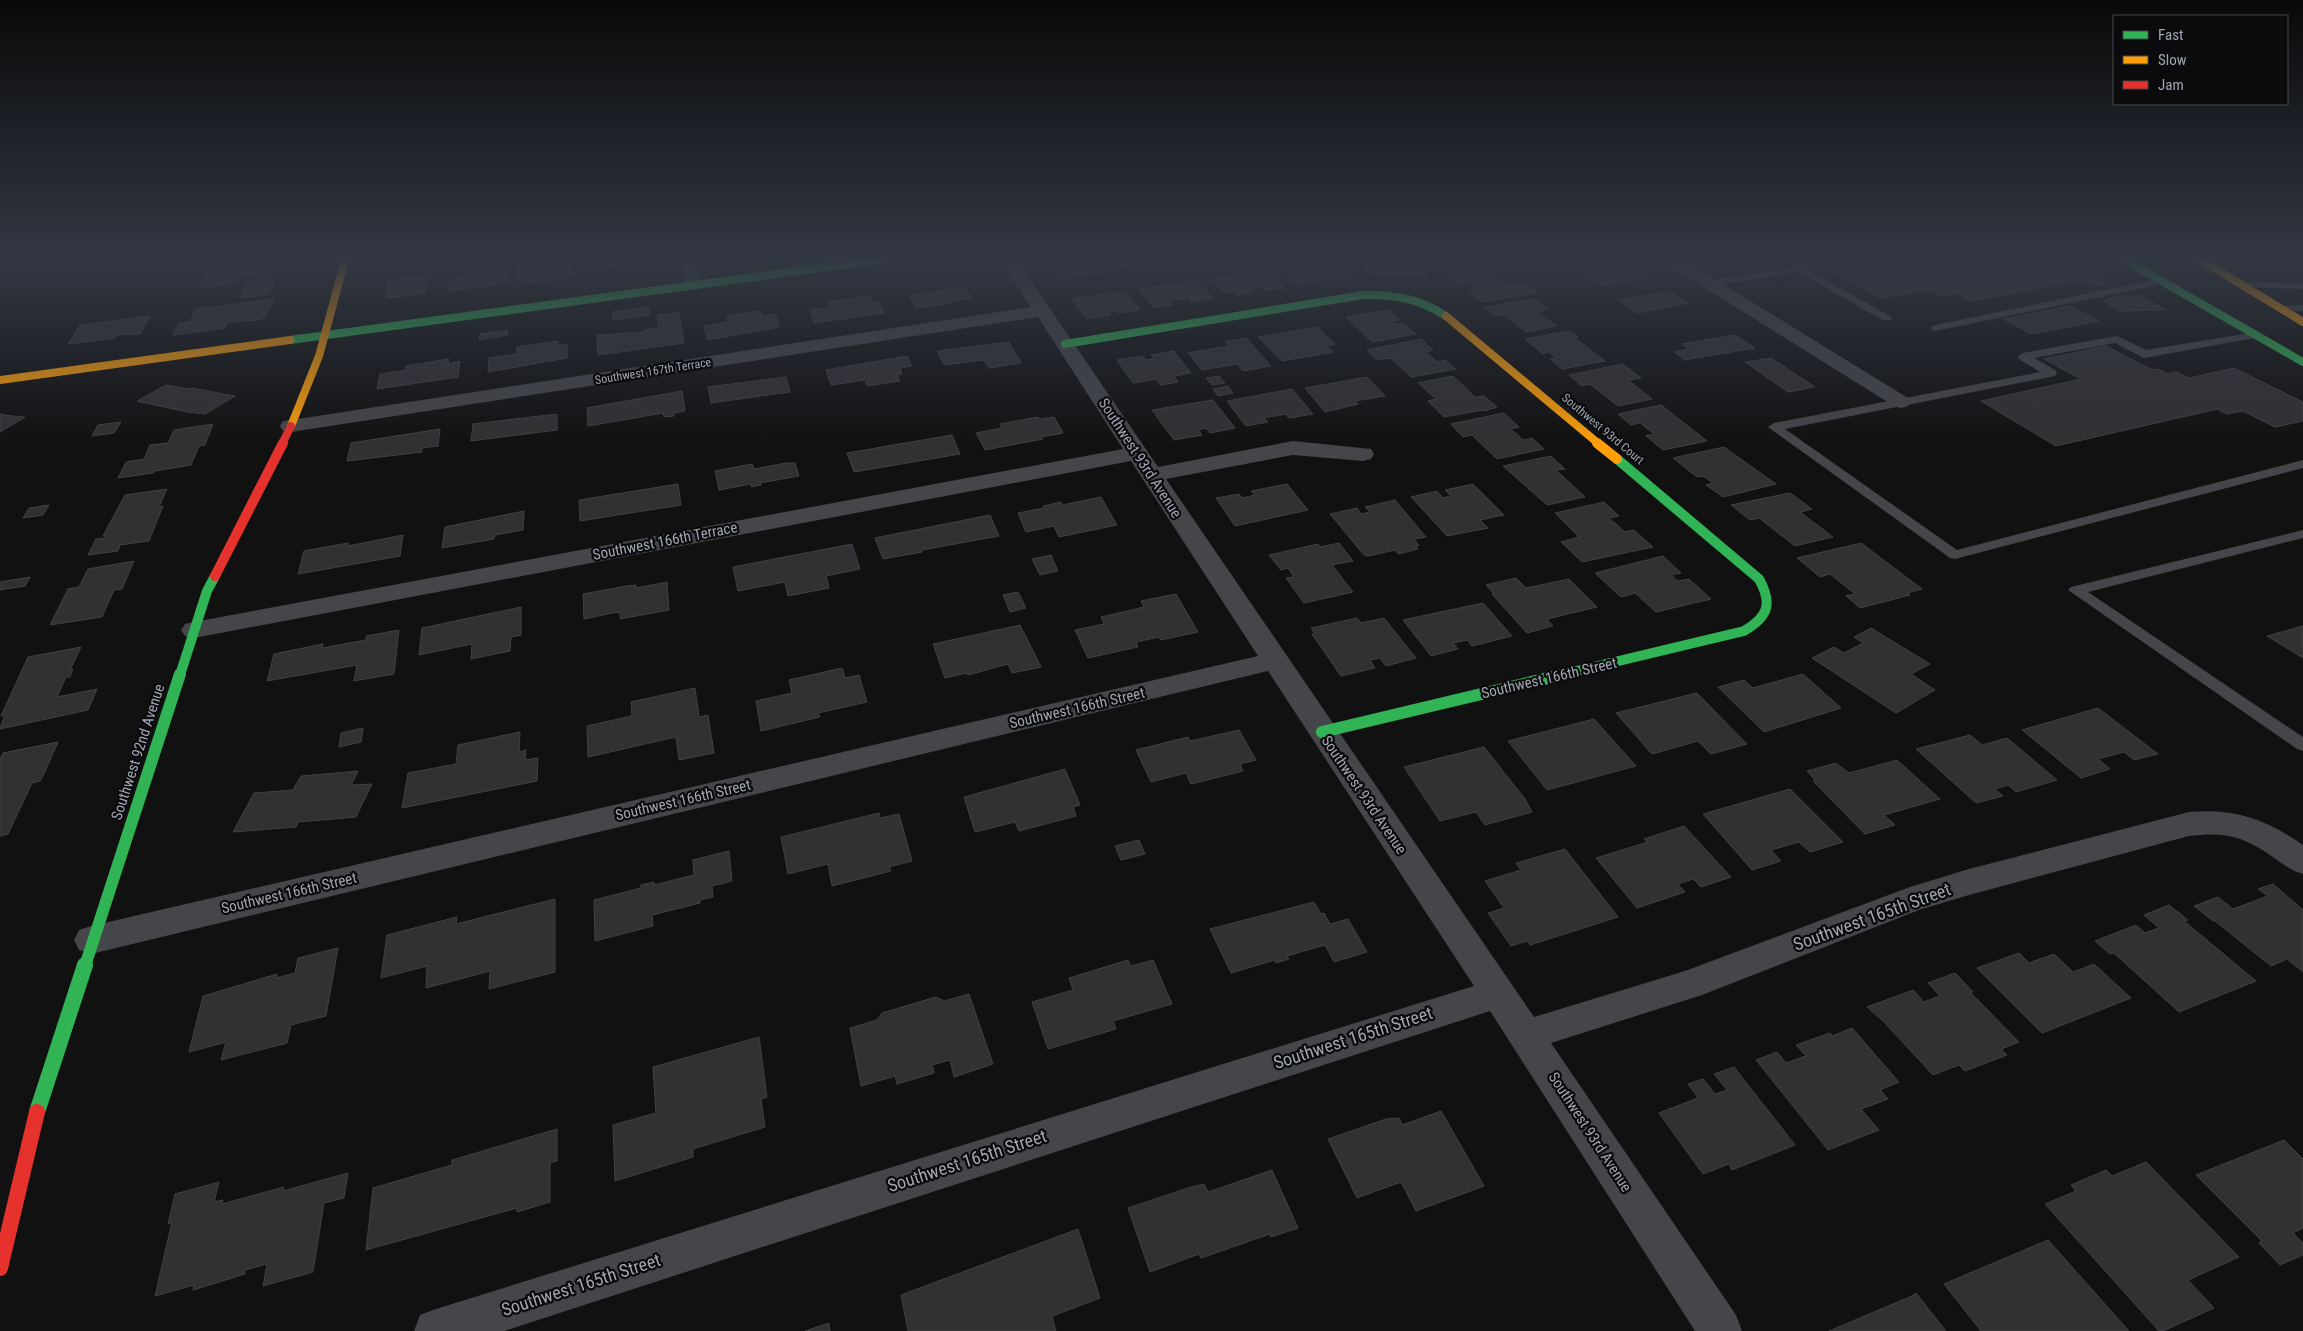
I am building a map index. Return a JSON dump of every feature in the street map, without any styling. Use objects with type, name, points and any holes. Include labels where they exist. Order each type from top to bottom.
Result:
[{"type":"main road","name":"Southwest 92nd Avenue","points":[[0,1268],[32,1128],[206,590],[291,426],[319,356],[328,322]]},
{"type":"main road","points":[[0,380],[424,322]]},
{"type":"main road","name":"Southwest 93rd Court","points":[[1065,344],[1198,322]]},
{"type":"main road","name":"Southwest 93rd Court","points":[[1453,322],[1752,572],[1765,586],[1769,602],[1768,610]]},
{"type":"main road","points":[[2234,322],[2303,362]]},
{"type":"main road","name":"Southwest 166th Street","points":[[1322,732],[1744,631],[1752,628],[1768,610]]},
{"type":"street","name":"Southwest 167th Terrace","points":[[291,426],[970,322]]},
{"type":"street","name":"Southwest 93rd Avenue","points":[[1050,322],[1274,661],[1526,1035],[1720,1331]]},
{"type":"street","points":[[1773,322],[1901,402]]},
{"type":"street","name":"Southwest 166th Terrace","points":[[194,630],[1143,464],[1293,448],[1363,454]]},
{"type":"street","name":"Southwest 166th Street","points":[[92,940],[1274,661]]},
{"type":"street","name":"Southwest 165th Street","points":[[1526,1035],[1690,984],[1910,900],[1969,882],[2189,824],[2223,821],[2238,824],[2267,836],[2303,862]]},
{"type":"street","name":"Southwest 165th Street","points":[[436,1331],[1498,993]]},
{"type":"lane","points":[[1935,328],[1964,322]]},
{"type":"lane","points":[[2256,335],[2144,354],[2117,339],[2023,357],[2051,373],[1774,427],[1955,556],[2303,464]]},
{"type":"lane","points":[[2303,534],[2076,590],[2303,745]]},
{"type":"building","points":[[102,322],[147,322],[140,334],[116,335],[115,338],[68,344],[80,325]]},
{"type":"building","points":[[228,322],[225,328],[173,335],[179,323]]},
{"type":"building","points":[[658,322],[681,322],[684,343],[598,355],[597,335],[644,332],[644,330],[659,327]]},
{"type":"building","points":[[727,322],[778,322],[779,327],[707,340],[704,326]]},
{"type":"building","points":[[1351,322],[1403,323],[1416,334],[1372,342]]},
{"type":"building","points":[[1513,322],[1552,322],[1557,326],[1526,332]]},
{"type":"building","points":[[2009,322],[2093,322],[2032,334]]},
{"type":"building","points":[[1317,327],[1335,344],[1327,346],[1333,352],[1282,361],[1258,337]]},
{"type":"building","points":[[508,330],[507,335],[479,340],[480,334]]},
{"type":"building","points":[[1570,331],[1578,337],[1575,338],[1605,361],[1562,369],[1550,359],[1556,358],[1549,352],[1543,354],[1525,339]]},
{"type":"building","points":[[1735,335],[1755,348],[1685,360],[1674,352],[1689,349],[1682,344]]},
{"type":"building","points":[[1246,338],[1271,366],[1243,371],[1237,364],[1202,370],[1188,353],[1229,346],[1225,342]]},
{"type":"building","points":[[1421,339],[1433,350],[1426,352],[1437,362],[1445,360],[1456,369],[1411,377],[1391,358],[1377,360],[1367,350]]},
{"type":"building","points":[[558,341],[558,345],[567,344],[567,358],[488,372],[489,358],[516,354],[517,347]]},
{"type":"building","points":[[1009,342],[1021,363],[989,368],[984,360],[944,365],[937,351]]},
{"type":"building","points":[[2106,346],[2152,370],[2158,369],[2168,374],[2177,372],[2189,378],[2234,368],[2303,402],[2303,421],[2275,427],[2243,411],[2227,414],[2217,409],[2056,446],[1981,401],[2081,379],[2044,359]]},
{"type":"building","points":[[1174,351],[1191,373],[1174,376],[1178,382],[1160,385],[1156,379],[1133,383],[1117,360],[1143,356],[1146,360],[1154,359],[1151,355]]},
{"type":"building","points":[[907,356],[912,366],[900,368],[902,374],[897,375],[900,381],[867,386],[865,380],[831,385],[826,370]]},
{"type":"building","points":[[1771,358],[1815,387],[1788,392],[1745,362]]},
{"type":"building","points":[[449,359],[448,364],[460,361],[458,377],[377,389],[380,374],[406,370],[406,366]]},
{"type":"building","points":[[1623,364],[1641,378],[1628,380],[1652,399],[1618,406],[1590,384],[1582,386],[1569,375]]},
{"type":"building","points":[[1219,376],[1225,383],[1212,385],[1206,378]]},
{"type":"building","points":[[1453,376],[1475,397],[1484,396],[1497,407],[1485,411],[1444,417],[1428,401],[1436,399],[1418,383]]},
{"type":"building","points":[[786,377],[790,392],[711,403],[708,387]]},
{"type":"building","points":[[1367,377],[1385,396],[1355,401],[1358,404],[1325,412],[1305,388]]},
{"type":"building","points":[[166,385],[235,396],[205,414],[137,401]]},
{"type":"building","points":[[1228,386],[1233,393],[1218,396],[1213,389]]},
{"type":"building","points":[[1292,389],[1313,414],[1289,418],[1285,414],[1264,418],[1268,422],[1246,426],[1227,401]]},
{"type":"building","points":[[682,391],[685,411],[674,413],[674,416],[664,417],[663,413],[588,426],[587,408]]},
{"type":"building","points":[[1213,400],[1235,428],[1210,433],[1206,428],[1198,430],[1202,435],[1174,440],[1152,410]]},
{"type":"building","points":[[1661,405],[1707,441],[1663,450],[1646,436],[1654,434],[1640,423],[1631,425],[1618,414]]},
{"type":"building","points":[[1504,413],[1519,427],[1511,429],[1523,440],[1532,438],[1544,449],[1497,459],[1472,435],[1463,437],[1451,424]]},
{"type":"building","points":[[0,414],[12,416],[25,417],[0,432]]},
{"type":"building","points":[[557,414],[557,430],[471,441],[473,424]]},
{"type":"building","points":[[1038,417],[1040,419],[1054,417],[1063,433],[1041,437],[1043,439],[985,450],[976,433],[1002,428],[1000,424]]},
{"type":"building","points":[[121,422],[114,433],[92,436],[98,425]]},
{"type":"building","points":[[213,424],[205,445],[199,446],[191,465],[118,478],[126,462],[144,459],[150,445],[168,443],[174,430]]},
{"type":"building","points":[[440,429],[438,446],[422,448],[422,452],[347,461],[351,443]]},
{"type":"building","points":[[952,435],[960,454],[854,472],[847,453]]},
{"type":"building","points":[[1724,447],[1776,484],[1723,497],[1706,485],[1713,483],[1703,476],[1697,477],[1673,458]]},
{"type":"building","points":[[1551,456],[1565,469],[1556,470],[1585,497],[1547,505],[1503,466]]},
{"type":"building","points":[[795,463],[799,476],[760,483],[761,485],[751,487],[751,484],[719,490],[715,471],[752,464],[754,469]]},
{"type":"building","points":[[678,484],[681,505],[580,521],[579,500]]},
{"type":"building","points":[[1287,484],[1308,510],[1235,526],[1216,498],[1239,494],[1242,498],[1255,495],[1251,491]]},
{"type":"building","points":[[1473,484],[1504,515],[1480,520],[1488,528],[1447,536],[1411,497],[1437,491],[1443,498],[1451,496],[1445,490]]},
{"type":"building","points":[[167,489],[159,507],[163,506],[149,541],[120,545],[118,551],[88,555],[96,539],[105,538],[106,536],[103,536],[125,495]]},
{"type":"building","points":[[1790,493],[1812,509],[1800,512],[1833,537],[1795,546],[1759,518],[1750,520],[1731,505]]},
{"type":"building","points":[[1101,497],[1117,525],[1059,537],[1054,526],[1026,532],[1018,513],[1044,508],[1043,506],[1061,502],[1062,505]]},
{"type":"building","points":[[1395,500],[1426,537],[1414,539],[1419,546],[1415,546],[1418,549],[1398,554],[1395,550],[1368,556],[1364,555],[1330,514],[1357,508],[1361,514],[1370,512],[1365,507]]},
{"type":"building","points":[[1604,502],[1619,516],[1609,518],[1625,532],[1634,530],[1653,547],[1582,562],[1561,542],[1579,537],[1555,513]]},
{"type":"building","points":[[49,505],[43,515],[23,518],[29,508]]},
{"type":"building","points":[[524,511],[523,530],[495,535],[494,539],[442,548],[445,527]]},
{"type":"building","points":[[990,515],[999,536],[922,550],[922,552],[883,559],[875,538]]},
{"type":"building","points":[[403,535],[400,556],[298,574],[304,551],[348,543],[348,546]]},
{"type":"building","points":[[1339,543],[1353,561],[1332,565],[1353,592],[1304,603],[1286,578],[1294,577],[1288,568],[1281,570],[1269,555],[1318,544],[1320,547]]},
{"type":"building","points":[[1861,543],[1922,589],[1907,593],[1910,595],[1860,608],[1846,596],[1855,594],[1830,574],[1820,577],[1797,558]]},
{"type":"building","points":[[852,544],[860,569],[826,576],[829,588],[788,596],[785,582],[738,591],[733,567]]},
{"type":"building","points":[[1051,555],[1058,571],[1040,575],[1032,559]]},
{"type":"building","points":[[1663,556],[1681,573],[1671,575],[1678,581],[1689,579],[1711,599],[1656,612],[1635,593],[1621,597],[1595,573]]},
{"type":"building","points":[[134,561],[122,589],[114,590],[102,617],[50,625],[68,589],[79,587],[88,569]]},
{"type":"building","points":[[30,577],[25,586],[0,590],[0,582]]},
{"type":"building","points":[[1516,578],[1526,588],[1569,579],[1597,607],[1547,619],[1553,626],[1527,633],[1486,585]]},
{"type":"building","points":[[667,582],[669,610],[620,619],[620,613],[617,612],[584,619],[583,594],[627,586],[636,585],[636,588]]},
{"type":"building","points":[[1018,592],[1026,608],[1010,612],[1003,595]]},
{"type":"building","points":[[1176,594],[1198,632],[1161,640],[1159,637],[1136,642],[1138,647],[1088,658],[1075,630],[1104,624],[1101,617],[1144,607],[1141,601]]},
{"type":"building","points":[[1483,603],[1512,636],[1472,646],[1467,640],[1453,643],[1458,649],[1431,656],[1403,620]]},
{"type":"building","points":[[521,607],[521,635],[511,637],[510,651],[471,659],[472,644],[419,655],[422,628]]},
{"type":"building","points":[[1357,618],[1361,623],[1384,618],[1416,658],[1386,666],[1380,658],[1370,660],[1375,668],[1341,676],[1312,634],[1315,634],[1311,628]]},
{"type":"building","points":[[1020,625],[1041,667],[1012,673],[1008,664],[968,675],[967,673],[945,678],[933,644]]},
{"type":"building","points":[[2303,626],[2303,658],[2267,636]]},
{"type":"building","points":[[1871,628],[1930,664],[1911,674],[1935,690],[1896,713],[1812,658],[1834,647],[1844,653],[1863,643],[1854,637]]},
{"type":"building","points":[[399,630],[394,674],[354,681],[357,665],[267,681],[274,654],[323,644],[322,648],[366,640],[366,636]]},
{"type":"building","points":[[81,647],[70,670],[73,669],[70,677],[66,677],[57,697],[97,689],[88,710],[0,729],[5,715],[1,716],[28,657]]},
{"type":"building","points":[[842,668],[845,678],[859,675],[867,702],[818,713],[820,717],[761,731],[756,701],[792,693],[789,680]]},
{"type":"building","points":[[1803,674],[1841,708],[1764,732],[1718,687],[1744,680],[1753,688]]},
{"type":"building","points":[[695,688],[699,717],[708,715],[714,753],[679,760],[676,737],[588,757],[587,726],[632,716],[631,702]]},
{"type":"building","points":[[1697,693],[1747,744],[1711,754],[1698,741],[1652,754],[1616,713]]},
{"type":"building","points":[[2098,708],[2158,754],[2134,760],[2124,752],[2098,759],[2110,769],[2081,778],[2022,730]]},
{"type":"building","points":[[1594,719],[1636,766],[1547,790],[1508,741]]},
{"type":"building","points":[[363,728],[361,742],[339,747],[341,733]]},
{"type":"building","points":[[1239,730],[1256,760],[1240,764],[1243,771],[1191,784],[1186,773],[1151,782],[1136,750],[1188,737],[1190,741]]},
{"type":"building","points":[[520,732],[519,752],[526,750],[525,760],[538,758],[537,781],[402,808],[408,773],[456,764],[458,745]]},
{"type":"building","points":[[1970,735],[1982,745],[2007,738],[2057,780],[2016,792],[2008,785],[1995,789],[2003,796],[1976,803],[1916,749]]},
{"type":"building","points":[[58,742],[40,781],[32,783],[8,834],[0,836],[0,759],[3,753]]},
{"type":"building","points":[[1484,747],[1525,799],[1532,812],[1485,825],[1476,812],[1440,821],[1404,767]]},
{"type":"building","points":[[1897,760],[1940,799],[1884,815],[1895,825],[1865,834],[1813,781],[1815,780],[1807,771],[1836,763],[1849,773]]},
{"type":"building","points":[[1065,769],[1080,805],[1073,807],[1076,816],[1019,831],[1015,822],[975,832],[964,797]]},
{"type":"building","points":[[358,771],[351,785],[372,784],[356,817],[298,822],[296,827],[233,832],[254,793],[293,790],[301,776]]},
{"type":"building","points":[[1790,789],[1843,842],[1810,852],[1799,842],[1771,850],[1781,861],[1752,870],[1703,814]]},
{"type":"building","points":[[879,813],[880,818],[899,814],[912,861],[889,867],[891,871],[832,886],[828,864],[788,874],[781,837]]},
{"type":"building","points":[[1684,826],[1731,877],[1701,887],[1693,879],[1678,884],[1685,892],[1637,908],[1596,858],[1648,842],[1644,839]]},
{"type":"building","points":[[1139,840],[1145,854],[1121,860],[1115,846]]},
{"type":"building","points":[[1565,849],[1618,917],[1530,945],[1527,941],[1511,946],[1488,913],[1504,908],[1485,881],[1521,870],[1516,863]]},
{"type":"building","points":[[729,851],[732,881],[712,886],[713,897],[700,900],[700,903],[652,915],[653,926],[595,941],[594,900],[641,888],[641,885],[654,882],[654,885],[694,875],[693,860]]},
{"type":"building","points":[[2273,884],[2303,910],[2303,972],[2287,959],[2271,966],[2194,906],[2218,897],[2233,909],[2268,896],[2258,889]]},
{"type":"building","points":[[555,899],[555,972],[489,989],[490,971],[426,988],[427,966],[381,978],[387,935],[457,917],[456,924]]},
{"type":"building","points":[[1314,902],[1321,914],[1324,913],[1330,924],[1348,919],[1367,952],[1334,962],[1325,945],[1287,956],[1289,959],[1276,963],[1275,960],[1231,973],[1210,929]]},
{"type":"building","points":[[2169,905],[2188,920],[2184,921],[2256,981],[2179,1012],[2114,953],[2110,954],[2095,941],[2136,925],[2145,933],[2159,928],[2144,915]]},
{"type":"building","points":[[338,948],[326,1016],[291,1025],[287,1043],[221,1060],[226,1042],[189,1052],[203,996],[277,974],[276,978],[295,973],[298,958]]},
{"type":"building","points":[[2019,953],[2029,963],[2054,954],[2073,972],[2094,964],[2131,998],[2042,1033],[1977,968]]},
{"type":"building","points":[[1128,960],[1131,966],[1153,960],[1172,1004],[1113,1021],[1116,1029],[1048,1049],[1032,1002],[1073,990],[1069,978]]},
{"type":"building","points":[[1955,973],[1973,992],[1970,992],[2019,1042],[2001,1049],[2007,1055],[1965,1071],[1959,1065],[1933,1075],[1883,1021],[1867,1007],[1913,990],[1924,1002],[1940,996],[1928,983]]},
{"type":"building","points":[[969,994],[993,1064],[954,1077],[950,1060],[932,1065],[934,1073],[897,1084],[895,1076],[861,1086],[850,1028],[877,1020],[882,1013],[936,997],[944,1001]]},
{"type":"building","points":[[1852,1028],[1899,1082],[1880,1090],[1888,1099],[1861,1109],[1879,1130],[1828,1150],[1756,1060],[1777,1052],[1786,1063],[1806,1056],[1796,1045],[1830,1033],[1832,1036]]},
{"type":"building","points":[[759,1037],[767,1097],[761,1099],[765,1127],[693,1149],[693,1157],[615,1181],[613,1125],[656,1113],[653,1067]]},
{"type":"building","points":[[1734,1067],[1795,1145],[1732,1170],[1729,1164],[1703,1174],[1659,1113],[1698,1098],[1688,1084],[1703,1079],[1715,1094],[1727,1090],[1714,1074]]},
{"type":"building","points":[[1441,1111],[1484,1186],[1416,1211],[1401,1182],[1357,1198],[1328,1139],[1386,1119],[1399,1118],[1402,1125]]},
{"type":"building","points":[[557,1129],[557,1161],[550,1163],[550,1202],[517,1212],[517,1208],[366,1250],[373,1188],[452,1165],[452,1160]]},
{"type":"building","points":[[2284,1140],[2303,1159],[2303,1228],[2293,1233],[2303,1243],[2303,1255],[2280,1265],[2259,1243],[2262,1241],[2196,1175]]},
{"type":"building","points":[[2146,1162],[2239,1257],[2188,1280],[2214,1308],[2163,1331],[2159,1331],[2045,1204],[2076,1191],[2071,1185],[2106,1170],[2112,1176]]},
{"type":"building","points":[[1272,1170],[1298,1228],[1271,1237],[1270,1234],[1201,1258],[1199,1254],[1150,1272],[1128,1208],[1204,1184],[1208,1192]]},
{"type":"building","points":[[348,1173],[344,1198],[324,1203],[313,1272],[263,1286],[267,1264],[245,1270],[245,1274],[193,1290],[194,1285],[155,1296],[172,1222],[168,1224],[175,1194],[219,1182],[214,1202],[223,1200],[222,1204],[284,1187],[283,1191]]},
{"type":"building","points":[[1078,1229],[1100,1298],[1052,1316],[1056,1331],[908,1331],[901,1295]]},
{"type":"building","points":[[2048,1240],[2129,1331],[1981,1331],[1944,1284]]},
{"type":"building","points":[[1916,1293],[1946,1331],[1829,1331],[1912,1296]]},
{"type":"building","points":[[829,1323],[830,1331],[805,1331]]},
{"type":"traffic: fast","points":[[290,340],[422,322]]},
{"type":"traffic: fast","points":[[1065,344],[1198,322]]},
{"type":"traffic: fast","points":[[2233,322],[2303,362]]},
{"type":"traffic: fast","points":[[1322,732],[1744,631],[1759,621],[1767,609],[1764,587],[1759,579],[1617,459]]},
{"type":"traffic: fast","points":[[37,1112],[207,591],[215,576]]},
{"type":"traffic: slow","points":[[291,426],[319,356],[328,322]]},
{"type":"traffic: slow","points":[[1453,322],[1617,459]]},
{"type":"traffic: slow","points":[[0,380],[290,340]]},
{"type":"traffic: jam","points":[[215,576],[291,426]]},
{"type":"traffic: jam","points":[[0,1268],[37,1112]]}]
